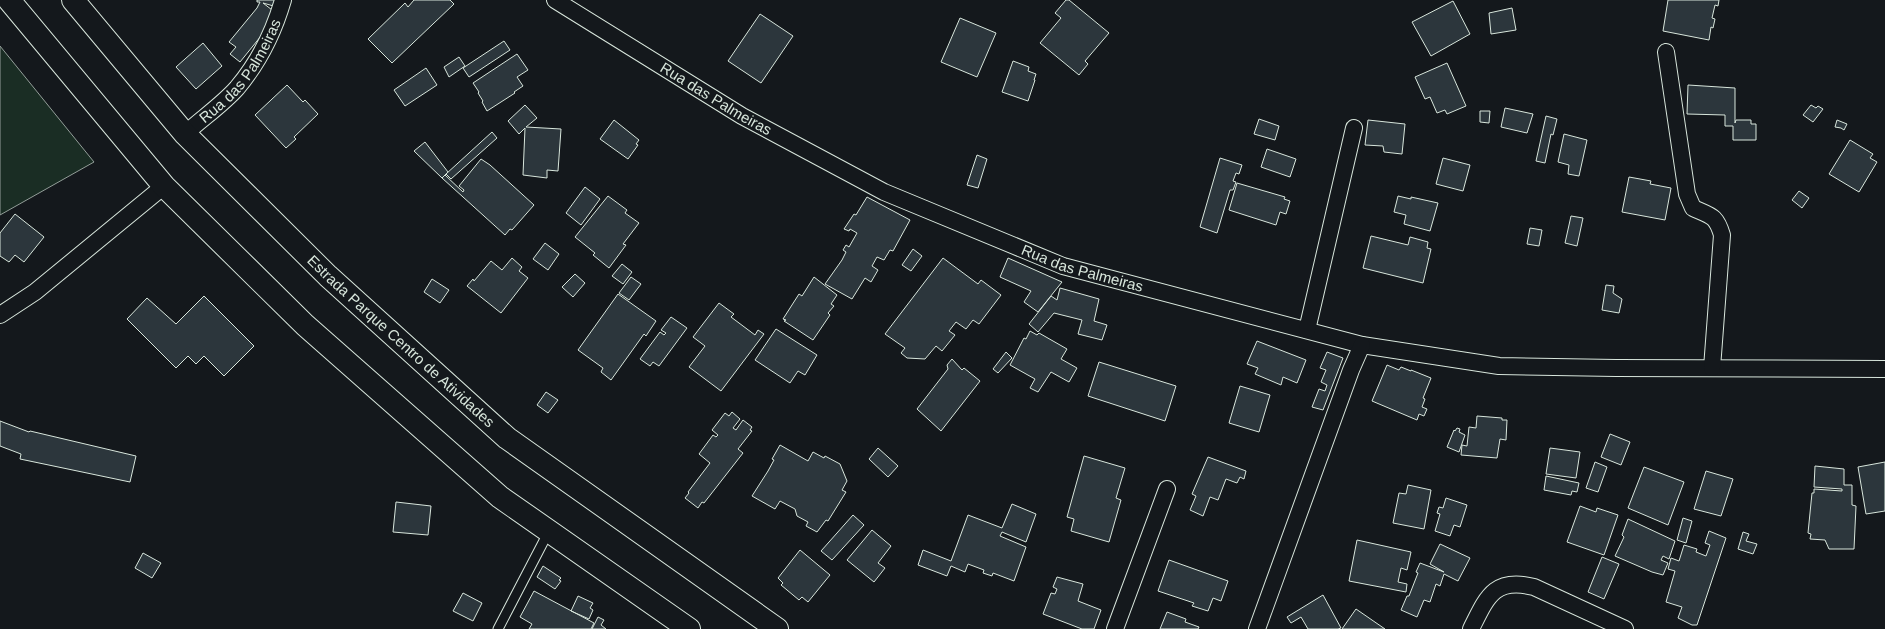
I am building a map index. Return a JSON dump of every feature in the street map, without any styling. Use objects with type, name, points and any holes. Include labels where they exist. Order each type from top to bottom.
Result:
[{"type":"main road","points":[[9,0],[164,186],[305,325],[500,497],[689,629]]},
{"type":"main road","name":"Estrada Parque Centro de Atividades","points":[[73,0],[185,134],[328,276],[507,438],[777,629]]},
{"type":"street","name":"Rua das Palmeiras","points":[[185,134],[236,88],[257,59],[276,23],[283,0]]},
{"type":"street","name":"Rua das Palmeiras","points":[[555,0],[742,116],[884,192],[1063,266],[1362,345],[1499,366],[1781,370],[1885,369]]},
{"type":"street","points":[[1666,52],[1687,194],[1693,208],[1710,215],[1718,222],[1722,234],[1712,368]]},
{"type":"street","points":[[1307,330],[1354,128]]},
{"type":"street","points":[[0,315],[35,292],[164,186]]},
{"type":"street","points":[[1257,629],[1350,370],[1362,345]]},
{"type":"street","points":[[1116,629],[1167,489]]},
{"type":"street","points":[[1471,629],[1494,590],[1522,584],[1534,587],[1625,629]]},
{"type":"lane","points":[[498,629],[549,531]]},
{"type":"green space","points":[[0,46],[94,162],[0,215]]},
{"type":"building","points":[[257,0],[279,0],[277,7],[263,3],[276,13],[274,20],[240,62],[230,54],[236,47],[229,42],[257,8],[260,2],[257,2]]},
{"type":"building","points":[[414,0],[450,0],[454,4],[392,63],[368,39],[405,3],[408,7]]},
{"type":"building","points":[[1066,0],[1069,0],[1109,33],[1085,61],[1088,64],[1079,75],[1040,43],[1061,18],[1055,13]]},
{"type":"building","points":[[1668,0],[1719,0],[1718,6],[1715,5],[1712,18],[1715,19],[1713,28],[1711,27],[1709,40],[1663,31]]},
{"type":"building","points":[[1453,1],[1470,34],[1431,56],[1412,22]]},
{"type":"building","points":[[1512,8],[1516,30],[1491,34],[1489,13]]},
{"type":"building","points":[[760,14],[793,36],[761,83],[728,61]]},
{"type":"building","points":[[960,18],[996,33],[977,77],[941,62]]},
{"type":"building","points":[[504,41],[510,50],[469,77],[463,68]]},
{"type":"building","points":[[203,43],[222,66],[196,89],[176,67]]},
{"type":"building","points":[[517,54],[528,70],[517,77],[523,86],[487,111],[473,83]]},
{"type":"building","points":[[459,57],[465,66],[449,77],[444,67]]},
{"type":"building","points":[[1013,61],[1029,67],[1028,71],[1036,74],[1028,101],[1002,92]]},
{"type":"building","points":[[1447,63],[1466,106],[1447,114],[1445,110],[1437,113],[1430,97],[1425,99],[1415,77]]},
{"type":"building","points":[[426,68],[437,85],[405,106],[394,90]]},
{"type":"building","points":[[287,85],[318,114],[294,137],[296,139],[286,148],[255,115]]},
{"type":"building","points":[[1688,85],[1735,88],[1735,123],[1736,120],[1751,120],[1751,124],[1756,124],[1756,140],[1733,140],[1733,126],[1725,126],[1725,115],[1687,114]]},
{"type":"building","points":[[525,105],[537,118],[526,127],[561,129],[558,171],[547,170],[547,178],[523,175],[525,128],[519,134],[508,121]]},
{"type":"building","points":[[1811,105],[1823,109],[1813,122],[1803,115]]},
{"type":"building","points":[[1505,108],[1533,114],[1527,133],[1501,127]]},
{"type":"building","points":[[1480,111],[1490,111],[1489,123],[1480,122]]},
{"type":"building","points":[[1546,116],[1557,119],[1553,135],[1551,134],[1545,163],[1536,161]]},
{"type":"building","points":[[1259,119],[1279,126],[1275,140],[1254,134]]},
{"type":"building","points":[[614,120],[639,140],[636,144],[638,145],[628,159],[600,139]]},
{"type":"building","points":[[1368,120],[1405,124],[1402,154],[1384,152],[1383,146],[1365,145]]},
{"type":"building","points":[[1837,120],[1847,124],[1844,130],[1835,127]]},
{"type":"building","points":[[492,132],[497,138],[451,179],[446,174]]},
{"type":"building","points":[[1564,134],[1587,140],[1579,176],[1568,174],[1569,165],[1558,162]]},
{"type":"building","points":[[1850,140],[1873,154],[1870,158],[1877,162],[1859,192],[1829,174]]},
{"type":"building","points":[[425,142],[448,172],[442,178],[414,151]]},
{"type":"building","points":[[1267,149],[1296,159],[1290,177],[1261,167]]},
{"type":"building","points":[[977,155],[987,159],[978,188],[967,185]]},
{"type":"building","points":[[1220,158],[1242,165],[1239,174],[1236,173],[1233,181],[1236,182],[1233,190],[1230,190],[1217,233],[1200,227]]},
{"type":"building","points":[[1443,158],[1470,165],[1463,191],[1436,184]]},
{"type":"building","points":[[481,159],[534,205],[512,230],[510,229],[505,235],[442,178],[445,175],[463,192],[464,190],[459,186]]},
{"type":"building","points":[[1629,177],[1651,181],[1650,184],[1671,188],[1665,220],[1622,212]]},
{"type":"building","points":[[1237,183],[1285,197],[1284,199],[1290,201],[1286,214],[1280,212],[1276,225],[1229,210]]},
{"type":"building","points":[[585,187],[600,199],[581,225],[566,213]]},
{"type":"building","points":[[1799,191],[1809,198],[1802,208],[1792,200]]},
{"type":"building","points":[[608,196],[627,210],[625,213],[639,223],[623,244],[626,245],[609,268],[593,255],[595,253],[575,237]]},
{"type":"building","points":[[1398,196],[1438,203],[1430,231],[1404,224],[1406,215],[1394,212]]},
{"type":"building","points":[[867,197],[910,220],[893,251],[890,250],[884,260],[877,257],[872,266],[878,270],[871,282],[865,278],[852,299],[825,284],[842,260],[846,252],[843,250],[846,245],[849,247],[857,233],[850,229],[849,231],[844,229],[854,214],[856,215]]},
{"type":"building","points":[[15,214],[44,237],[24,262],[15,255],[9,262],[0,256],[0,233]]},
{"type":"building","points":[[1571,216],[1583,218],[1577,246],[1565,243]]},
{"type":"building","points":[[1530,228],[1542,230],[1539,246],[1527,244]]},
{"type":"building","points":[[1371,236],[1408,245],[1410,237],[1428,242],[1427,248],[1431,249],[1423,283],[1363,268]]},
{"type":"building","points":[[545,243],[559,254],[548,270],[533,259]]},
{"type":"building","points":[[913,249],[922,256],[911,271],[902,265]]},
{"type":"building","points":[[512,258],[522,267],[519,271],[528,278],[501,313],[467,286],[473,279],[474,281],[491,261],[502,270]]},
{"type":"building","points":[[943,258],[978,284],[981,280],[1001,295],[979,324],[973,320],[966,329],[956,322],[949,331],[955,335],[942,351],[936,346],[925,359],[907,358],[901,353],[905,348],[885,334]]},
{"type":"building","points":[[1008,258],[1062,282],[1038,312],[1024,302],[1031,291],[1000,277]]},
{"type":"building","points":[[622,264],[632,272],[623,284],[612,276]]},
{"type":"building","points":[[575,274],[585,283],[573,297],[562,287]]},
{"type":"building","points":[[631,277],[641,284],[629,300],[619,293]]},
{"type":"building","points":[[814,277],[837,295],[831,304],[834,306],[828,313],[830,315],[813,340],[783,319],[799,294],[802,296]]},
{"type":"building","points":[[432,279],[449,290],[440,303],[424,292]]},
{"type":"building","points":[[1606,285],[1614,286],[1613,293],[1622,299],[1619,313],[1602,310]]},
{"type":"building","points":[[1060,288],[1099,299],[1094,321],[1107,325],[1102,340],[1078,334],[1082,320],[1054,313],[1038,332],[1029,324],[1051,296],[1057,300]]},
{"type":"building","points":[[618,294],[656,321],[646,336],[644,334],[611,380],[601,372],[603,368],[578,350]]},
{"type":"building","points":[[204,296],[254,346],[224,376],[204,356],[196,364],[188,356],[176,368],[127,319],[147,298],[176,324]]},
{"type":"building","points":[[719,303],[734,314],[731,317],[755,335],[758,330],[764,334],[721,391],[689,367],[705,346],[693,337]]},
{"type":"building","points":[[671,317],[687,328],[659,366],[653,362],[650,366],[640,359],[660,332],[664,335],[666,333],[661,330]]},
{"type":"building","points":[[776,329],[817,355],[805,375],[798,371],[790,383],[755,360]]},
{"type":"building","points":[[1030,331],[1037,335],[1039,333],[1067,349],[1061,359],[1077,368],[1069,382],[1051,372],[1038,392],[1030,388],[1035,379],[1010,365],[1024,338],[1026,339]]},
{"type":"building","points":[[1257,341],[1306,360],[1297,383],[1283,377],[1281,385],[1255,374],[1258,368],[1247,364]]},
{"type":"building","points":[[1006,352],[1012,358],[998,373],[993,369]]},
{"type":"building","points":[[1327,352],[1343,358],[1323,410],[1312,407],[1319,389],[1325,391],[1327,385],[1321,382],[1326,370],[1320,368]]},
{"type":"building","points":[[952,359],[962,370],[964,368],[980,381],[941,431],[917,409],[948,369],[947,365]]},
{"type":"building","points":[[1099,362],[1176,386],[1165,421],[1088,396]]},
{"type":"building","points":[[1387,365],[1399,370],[1401,367],[1431,378],[1423,398],[1425,399],[1422,407],[1427,409],[1424,416],[1419,414],[1417,420],[1372,401]]},
{"type":"building","points":[[1240,386],[1270,395],[1259,432],[1229,423]]},
{"type":"building","points":[[546,392],[558,400],[548,413],[537,405]]},
{"type":"building","points":[[732,412],[740,419],[733,428],[736,430],[743,420],[752,427],[750,430],[752,431],[738,449],[743,453],[698,508],[685,498],[710,463],[699,454],[713,435],[716,437],[718,435],[712,430],[725,413],[729,416]]},
{"type":"building","points":[[1477,416],[1507,420],[1506,440],[1500,439],[1497,458],[1461,455],[1462,445],[1467,446],[1469,427],[1476,428]]},
{"type":"building","points":[[0,421],[29,432],[136,456],[130,482],[20,459],[21,454],[0,446]]},
{"type":"building","points":[[1460,429],[1459,432],[1465,435],[1459,452],[1447,447],[1454,430]]},
{"type":"building","points":[[1610,434],[1630,442],[1621,465],[1601,457]]},
{"type":"building","points":[[780,445],[808,461],[813,452],[840,464],[847,481],[842,490],[846,492],[828,521],[826,520],[817,532],[806,526],[808,522],[797,516],[795,509],[780,501],[775,509],[752,496],[768,471]]},
{"type":"building","points":[[878,448],[898,466],[888,477],[869,459]]},
{"type":"building","points":[[1550,448],[1580,452],[1576,478],[1546,474]]},
{"type":"building","points":[[1084,456],[1125,468],[1116,498],[1121,500],[1109,542],[1071,531],[1074,519],[1067,517]]},
{"type":"building","points":[[1208,457],[1246,471],[1244,479],[1240,477],[1237,483],[1226,479],[1218,500],[1210,497],[1203,516],[1190,510],[1196,496],[1192,494]]},
{"type":"building","points":[[1595,462],[1607,467],[1598,492],[1586,488]]},
{"type":"building","points":[[1885,462],[1885,511],[1866,514],[1858,467]]},
{"type":"building","points":[[1815,466],[1844,469],[1844,485],[1852,485],[1852,505],[1856,506],[1854,549],[1829,549],[1825,540],[1810,539],[1811,534],[1808,533],[1814,489],[1842,491],[1842,489],[1814,487]]},
{"type":"building","points":[[1644,467],[1684,482],[1668,525],[1628,508]]},
{"type":"building","points":[[1706,471],[1733,479],[1721,516],[1694,509]]},
{"type":"building","points":[[1546,476],[1579,483],[1577,492],[1572,491],[1571,495],[1544,490]]},
{"type":"building","points":[[1408,485],[1431,490],[1424,529],[1393,523],[1399,493],[1406,494]]},
{"type":"building","points":[[1446,498],[1467,505],[1460,527],[1454,525],[1450,536],[1435,531],[1440,514],[1437,513],[1439,507],[1443,508]]},
{"type":"building","points":[[396,502],[431,506],[428,535],[393,532]]},
{"type":"building","points":[[1012,504],[1036,514],[1026,542],[1002,532],[1000,536],[1026,547],[1014,581],[993,573],[992,576],[983,573],[984,570],[968,564],[965,572],[951,566],[947,576],[918,565],[923,550],[951,561],[968,515],[1002,528]]},
{"type":"building","points":[[1580,506],[1596,512],[1597,508],[1618,515],[1604,555],[1567,542]]},
{"type":"building","points":[[853,515],[864,525],[832,560],[821,551]]},
{"type":"building","points":[[1683,518],[1692,521],[1686,543],[1677,540]]},
{"type":"building","points":[[1628,519],[1675,541],[1669,559],[1663,556],[1661,560],[1668,563],[1663,575],[1615,556],[1624,537],[1622,535]]},
{"type":"building","points":[[872,530],[891,546],[878,563],[885,568],[874,582],[847,560]]},
{"type":"building","points":[[1709,531],[1726,538],[1697,625],[1692,625],[1678,618],[1682,607],[1666,602],[1675,571],[1668,569],[1671,558],[1679,561],[1684,545],[1697,549],[1696,552],[1706,556],[1710,545],[1705,543]]},
{"type":"building","points":[[1743,532],[1749,534],[1746,541],[1757,544],[1753,554],[1738,549]]},
{"type":"building","points":[[1357,540],[1411,552],[1407,570],[1401,568],[1398,582],[1407,584],[1406,592],[1349,581]]},
{"type":"building","points":[[1440,544],[1470,558],[1458,581],[1444,574],[1440,586],[1436,584],[1430,602],[1424,600],[1417,617],[1401,610],[1407,596],[1409,596],[1420,563],[1444,572],[1430,564]]},
{"type":"building","points":[[800,550],[830,575],[808,602],[802,597],[799,600],[781,585],[783,583],[778,578]]},
{"type":"building","points":[[143,553],[161,563],[152,578],[135,568]]},
{"type":"building","points":[[1602,557],[1619,564],[1604,599],[1588,592]]},
{"type":"building","points":[[1169,560],[1228,581],[1221,601],[1213,598],[1208,611],[1192,606],[1194,603],[1158,591]]},
{"type":"building","points":[[543,566],[561,578],[555,589],[537,577]]},
{"type":"building","points":[[1057,577],[1083,584],[1078,601],[1101,610],[1094,629],[1082,629],[1043,614],[1051,593],[1055,594],[1057,589],[1053,587]]},
{"type":"building","points":[[534,591],[594,623],[591,629],[529,629],[532,624],[520,617]]},
{"type":"building","points":[[463,593],[482,603],[473,621],[453,611]]},
{"type":"building","points":[[1323,595],[1341,628],[1308,629],[1301,617],[1291,623],[1287,617]]},
{"type":"building","points":[[578,596],[593,603],[590,608],[593,610],[589,619],[571,611]]},
{"type":"building","points":[[1356,609],[1385,629],[1342,629]]},
{"type":"building","points":[[1167,612],[1186,619],[1185,622],[1199,627],[1198,629],[1160,629]]},
{"type":"building","points":[[598,617],[604,620],[601,625],[606,629],[592,629]]}]
